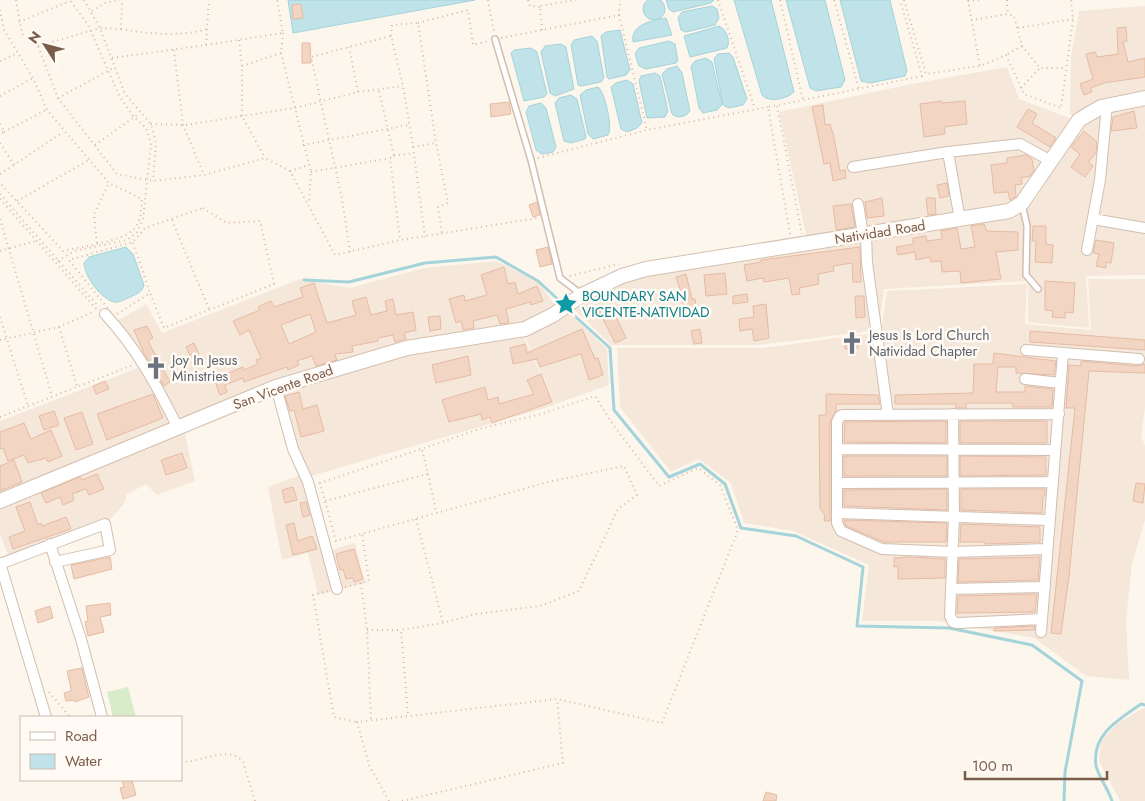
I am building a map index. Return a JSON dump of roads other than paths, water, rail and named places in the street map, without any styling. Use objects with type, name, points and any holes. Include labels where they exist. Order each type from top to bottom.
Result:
[{"type":"street","points":[[1022,203],[1079,120],[1107,105],[1145,98]]},
{"type":"street","points":[[1087,250],[1100,180],[1107,105]]},
{"type":"street","points":[[853,167],[948,152],[1020,144],[1051,162]]},
{"type":"street","points":[[948,152],[960,220]]},
{"type":"street","name":"Natividad Road","points":[[577,298],[622,276],[646,268],[960,220],[1009,211],[1022,203]]},
{"type":"street","points":[[858,204],[864,235],[888,415]]},
{"type":"street","points":[[1093,219],[1145,228]]},
{"type":"street","name":"San Vicente Road","points":[[0,501],[177,426],[276,387],[407,348],[525,329],[577,298]]},
{"type":"street","points":[[105,314],[129,340],[143,361],[177,426]]},
{"type":"street","points":[[1026,350],[1139,359]]},
{"type":"street","points":[[1041,632],[1063,352]]},
{"type":"street","points":[[1025,379],[1060,383]]},
{"type":"street","points":[[276,387],[293,449],[308,482],[337,589]]},
{"type":"street","points":[[953,414],[954,517],[950,616],[953,622],[1042,620]]},
{"type":"street","points":[[1047,549],[953,552],[882,549],[842,531],[837,523],[837,422],[840,416],[1059,414]]},
{"type":"street","points":[[837,449],[1055,450]]},
{"type":"street","points":[[837,483],[1053,482]]},
{"type":"street","points":[[838,513],[1050,520]]},
{"type":"street","points":[[46,716],[0,564],[105,524],[110,550],[55,562]]},
{"type":"street","points":[[50,544],[81,639],[102,716]]},
{"type":"street","points":[[951,589],[1045,587]]},
{"type":"lane","points":[[495,40],[531,160],[560,278],[577,298]]},
{"type":"lane","points":[[1022,203],[1026,226],[1026,275],[1038,289]]},
{"type":"water","points":[[658,-1],[665,9],[662,17],[654,20],[646,17],[643,9],[646,1]]},
{"type":"water","points":[[288,0],[475,0],[293,33]]},
{"type":"water","points":[[666,0],[714,0],[711,3],[673,12],[669,9]]},
{"type":"water","points":[[734,0],[771,0],[794,92],[791,94],[783,98],[773,99],[762,95]]},
{"type":"water","points":[[786,0],[825,0],[845,80],[841,87],[816,91],[810,88]]},
{"type":"water","points":[[840,0],[890,0],[907,71],[905,76],[870,83],[861,81]]},
{"type":"water","points":[[712,6],[717,9],[719,18],[715,25],[686,32],[681,30],[678,18],[682,12]]},
{"type":"water","points":[[666,18],[672,35],[633,42],[635,31],[639,27],[649,22]]},
{"type":"water","points":[[719,26],[727,35],[727,48],[690,57],[684,36]]},
{"type":"water","points":[[620,30],[630,70],[626,75],[609,79],[607,77],[601,36],[606,32]]},
{"type":"water","points":[[592,36],[597,41],[604,78],[601,82],[581,86],[578,85],[571,45],[574,40]]},
{"type":"water","points":[[669,41],[675,44],[678,61],[676,63],[646,69],[639,66],[635,54],[639,48]]},
{"type":"water","points":[[561,44],[566,47],[574,89],[555,96],[550,93],[541,52],[545,46]]},
{"type":"water","points":[[531,48],[537,52],[547,94],[544,97],[524,101],[511,53],[514,50]]},
{"type":"water","points":[[729,53],[733,57],[747,99],[743,105],[729,108],[723,105],[714,59],[718,54]]},
{"type":"water","points":[[706,58],[712,62],[722,105],[717,110],[703,113],[699,108],[691,66],[695,61]]},
{"type":"water","points":[[677,66],[682,73],[690,111],[681,117],[672,114],[662,74],[667,69]]},
{"type":"water","points":[[655,73],[660,76],[668,111],[665,117],[647,118],[639,81],[641,76]]},
{"type":"water","points":[[627,80],[633,84],[642,123],[637,128],[627,132],[621,129],[611,87],[616,83]]},
{"type":"water","points":[[598,87],[606,103],[610,125],[608,135],[593,139],[588,134],[580,95],[586,90]]},
{"type":"water","points":[[571,95],[577,99],[586,137],[571,143],[564,141],[555,103],[559,98]]},
{"type":"water","points":[[541,103],[546,108],[556,147],[553,152],[542,154],[536,150],[526,112],[529,106]]},
{"type":"water","points":[[126,247],[133,254],[144,285],[137,294],[113,302],[101,294],[93,285],[84,263],[89,257]]},
{"type":"waterway","points":[[304,280],[349,282],[425,263],[496,257],[538,281],[563,304]]},
{"type":"waterway","points":[[567,309],[610,348],[614,410],[669,477],[700,464],[725,484],[741,528],[796,536],[863,567],[857,626],[949,628],[1032,645],[1082,681],[1065,772],[1064,801]]},
{"type":"waterway","points":[[1112,801],[1096,766],[1098,745],[1108,729],[1116,722],[1141,704],[1145,705]]},
{"type":"place","name":"BOUNDARY SAN VICENTE-NATIVIDAD","points":[[566,304]]},
{"type":"place","name":"Jesus Is Lord Church Natividad Chapter","points":[[852,343]]},
{"type":"place","name":"Joy In Jesus Ministries","points":[[156,368]]}]
